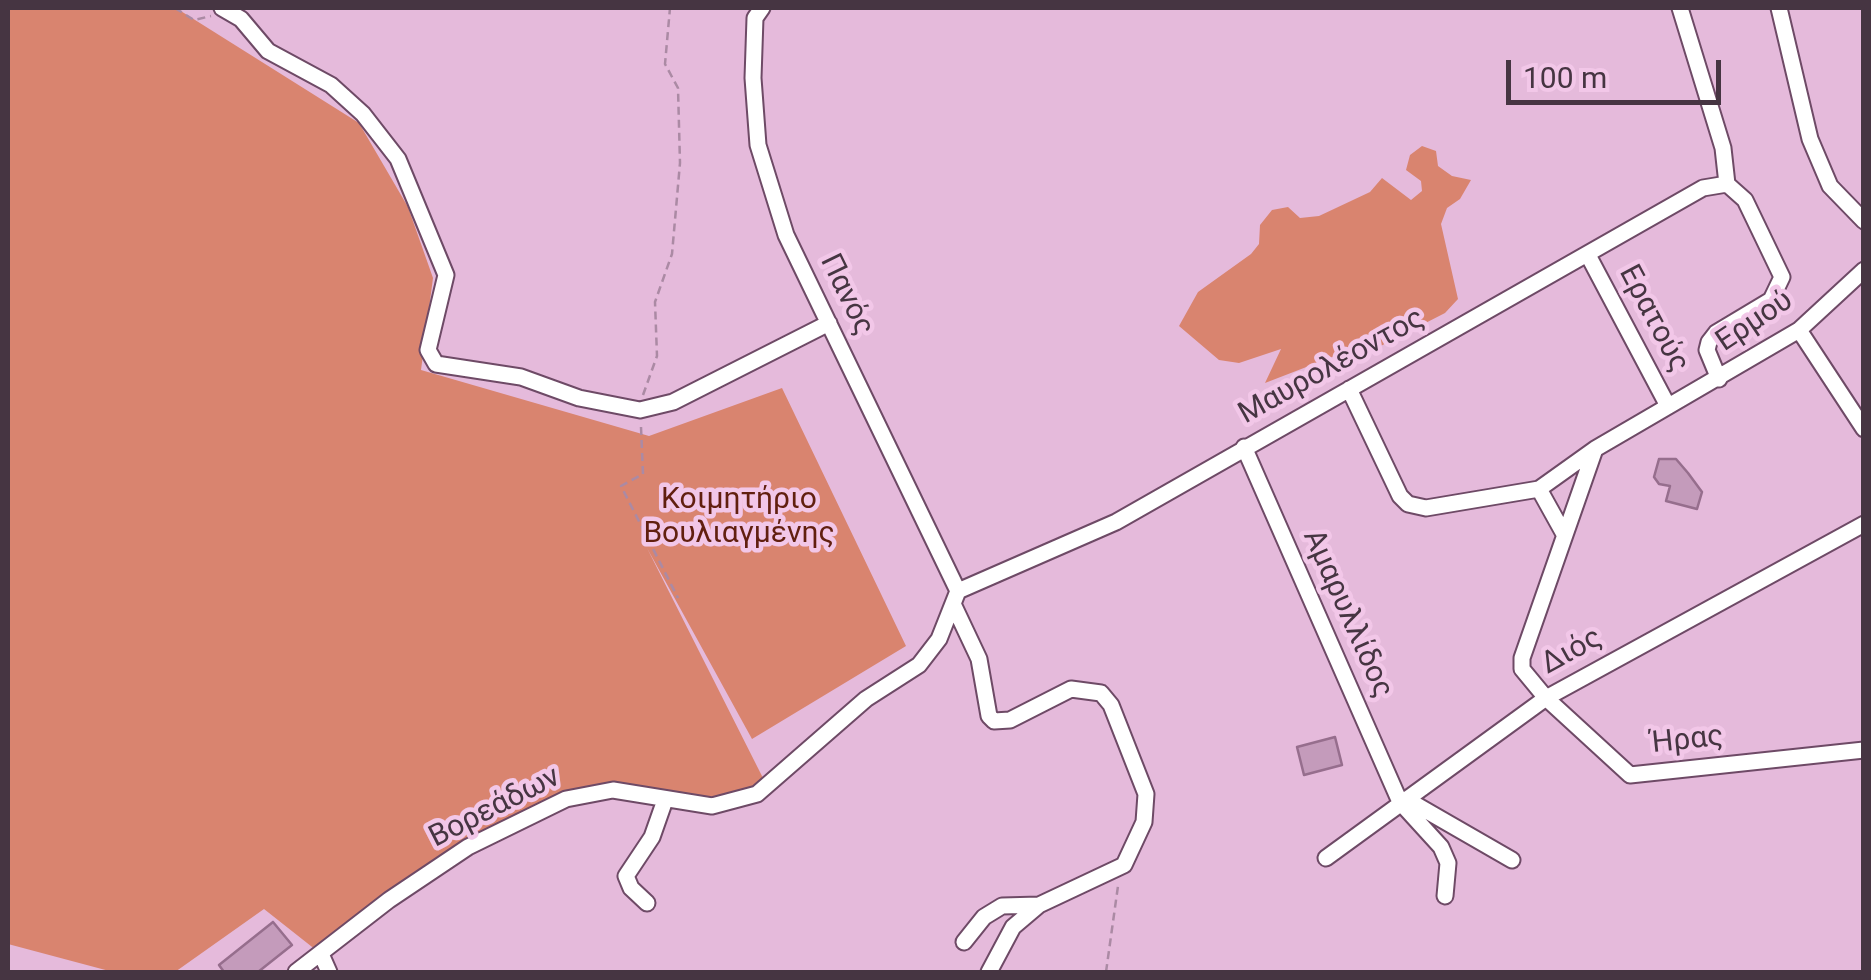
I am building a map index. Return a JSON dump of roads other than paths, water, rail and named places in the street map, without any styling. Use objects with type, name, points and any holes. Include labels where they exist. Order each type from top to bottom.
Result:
[{"type":"street","points":[[224,8],[240,19],[268,50],[331,85],[363,114],[398,159],[446,276],[428,350],[436,364],[521,376],[596,402],[640,410],[673,402],[828,322]]},
{"type":"street","name":"Πανός","points":[[762,8],[755,18],[753,78],[758,145],[786,235],[956,599],[973,641],[986,710],[994,721],[1010,720],[1071,689],[1090,688],[1111,705],[1146,794],[1137,844],[1116,871],[1039,905]]},
{"type":"street","points":[[1680,8],[1723,148],[1727,184],[1745,200],[1782,277],[1772,300],[1716,333],[1709,342],[1707,350],[1719,378]]},
{"type":"street","points":[[1778,8],[1810,138],[1830,186],[1864,222]]},
{"type":"street","name":"Μαυρολέοντος","points":[[956,599],[1098,532],[1590,257],[1703,188],[1727,184]]},
{"type":"street","name":"Ερατούς","points":[[1590,257],[1668,406]]},
{"type":"street","name":"Ερμού","points":[[1539,488],[1595,449],[1799,330],[1864,270]]},
{"type":"street","points":[[1799,330],[1864,429]]},
{"type":"street","points":[[1349,389],[1400,496],[1408,504],[1426,508],[1539,488],[1564,534]]},
{"type":"street","name":"Αμαρυλλίδος","points":[[1244,447],[1403,800],[1440,848],[1450,872],[1445,896]]},
{"type":"street","name":"Ήρας","points":[[1595,449],[1522,658],[1522,669],[1546,698],[1630,775],[1864,750]]},
{"type":"street","name":"Διός","points":[[1326,858],[1546,698],[1864,524]]},
{"type":"street","name":"Βορεάδων","points":[[296,972],[389,900],[468,847],[544,809],[604,791],[720,806],[766,788],[866,699],[919,665],[939,639],[956,599]]},
{"type":"street","points":[[647,903],[631,888],[626,876],[652,837],[665,800]]},
{"type":"street","points":[[1403,800],[1512,860]]},
{"type":"street","points":[[964,942],[984,918],[1002,906],[1039,905]]},
{"type":"street","points":[[988,972],[1013,926],[1039,905]]},
{"type":"street","points":[[321,954],[329,972]]},
{"type":"park label","name":"Κοιμητήριο Βουλιαγμένης","points":[[739,517]]}]
